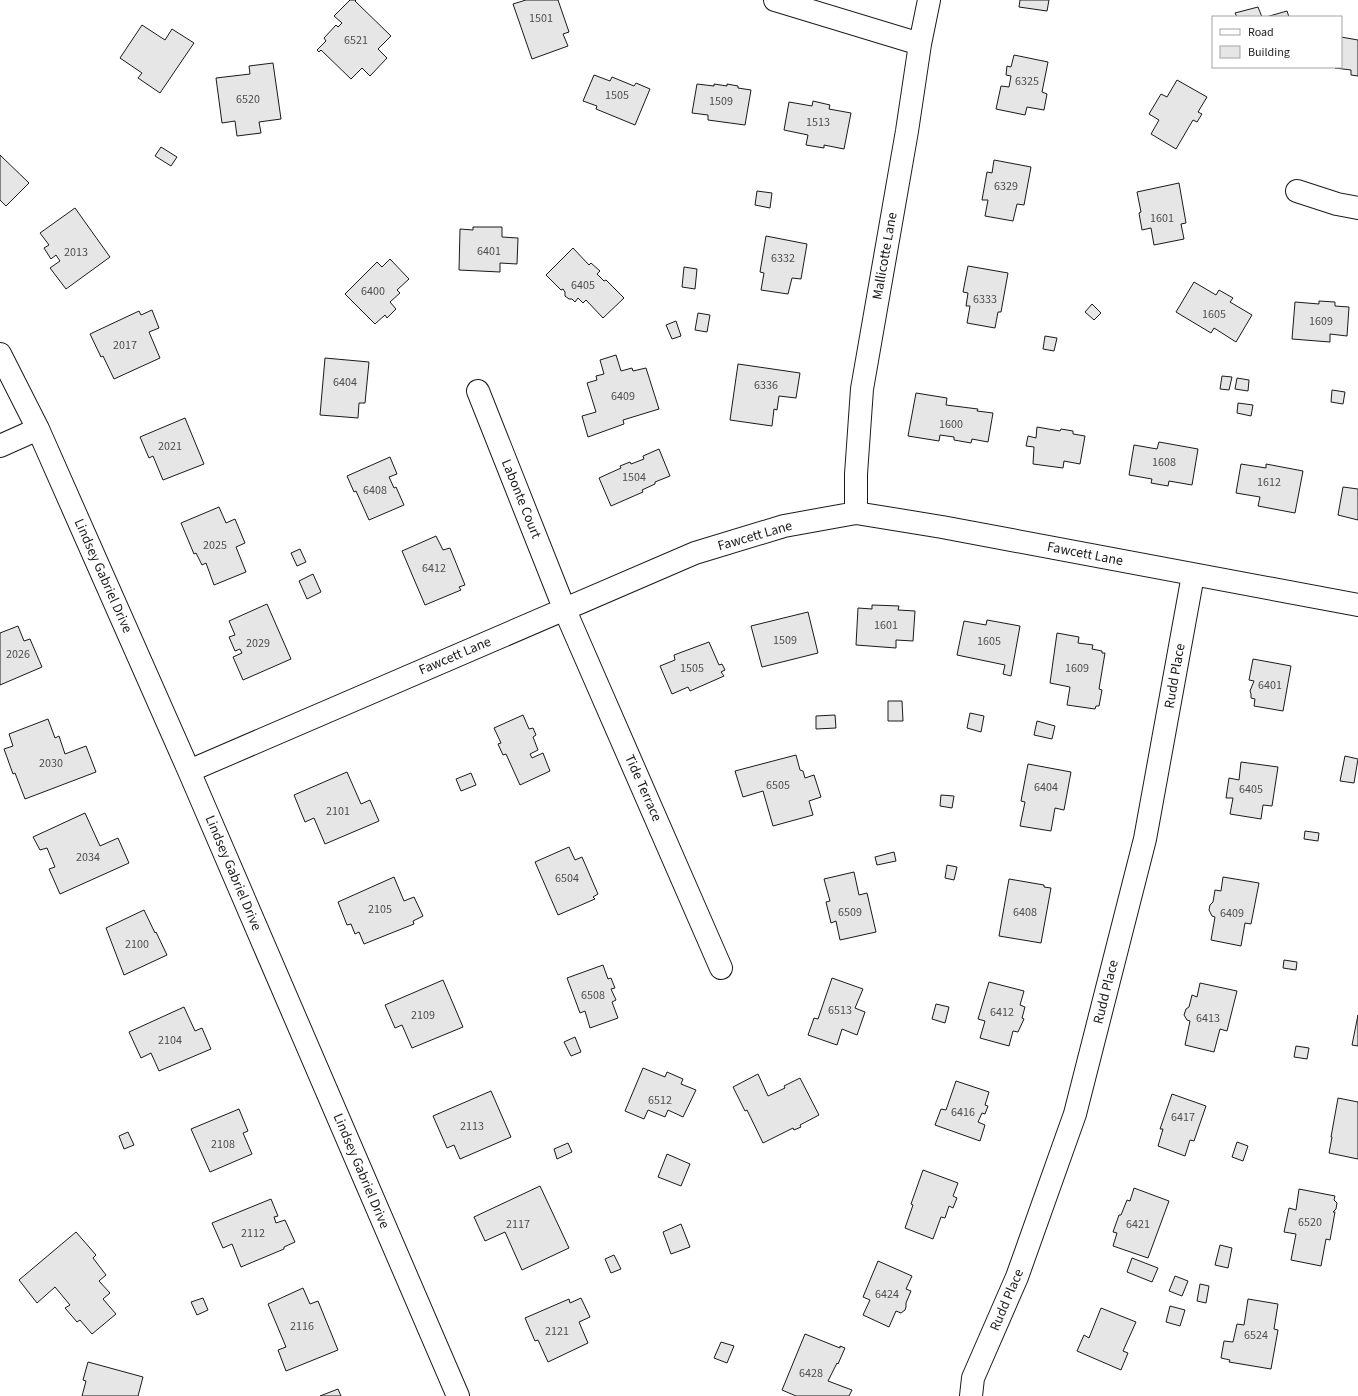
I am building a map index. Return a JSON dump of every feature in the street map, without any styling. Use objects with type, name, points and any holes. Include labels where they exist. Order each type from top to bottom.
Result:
[{"type":"street","points":[[775,0],[920,44]]},
{"type":"street","name":"Mallicotte Lane","points":[[856,513],[856,474],[862,388],[907,131],[920,44],[929,0]]},
{"type":"street","points":[[1297,191],[1337,204],[1358,208]]},
{"type":"street","name":"Lindsey Gabriel Drive","points":[[0,354],[38,429],[189,770],[458,1396]]},
{"type":"street","name":"Labonte Court","points":[[478,391],[564,608]]},
{"type":"street","points":[[0,446],[38,429]]},
{"type":"street","name":"Fawcett Lane","points":[[189,770],[695,553],[784,526],[856,513],[996,537],[1358,605]]},
{"type":"street","name":"Rudd Place","points":[[971,1396],[973,1378],[1017,1277],[1075,1114],[1145,839],[1193,575]]},
{"type":"street","name":"Tide Terrace","points":[[564,608],[721,968]]},
{"type":"building","points":[[350,0],[356,0],[355,1],[391,36],[378,49],[387,58],[370,76],[362,68],[351,79],[321,50],[319,52],[317,50],[326,41],[324,38],[336,25],[338,27],[342,23],[334,16]]},
{"type":"building","points":[[526,0],[558,0],[569,32],[563,34],[568,46],[532,59],[513,4]]},
{"type":"building","points":[[1020,0],[1049,0],[1047,11],[1019,7]]},
{"type":"building","points":[[1258,7],[1262,16],[1236,16],[1235,13]]},
{"type":"building","points":[[1287,11],[1289,16],[1270,16]]},
{"type":"building","points":[[142,25],[165,40],[172,29],[194,43],[160,93],[138,78],[142,73],[120,58]]},
{"type":"building","points":[[1342,37],[1358,40],[1358,76],[1351,75],[1351,70],[1335,68],[1342,68]]},
{"type":"building","points":[[1014,55],[1048,62],[1042,92],[1047,94],[1044,110],[1027,107],[1025,115],[996,109],[1001,86],[1009,87],[1011,76],[1006,75],[1007,66],[1011,67]]},
{"type":"building","points":[[273,63],[281,119],[259,122],[261,133],[237,136],[235,121],[222,123],[216,78],[250,74],[249,66]]},
{"type":"building","points":[[594,75],[610,81],[612,77],[634,86],[636,83],[650,89],[635,125],[596,109],[597,106],[583,101]]},
{"type":"building","points":[[1177,80],[1207,97],[1198,112],[1202,114],[1197,122],[1193,120],[1176,149],[1151,134],[1159,120],[1149,114],[1161,94],[1167,97]]},
{"type":"building","points":[[697,84],[727,86],[727,84],[738,86],[738,88],[751,90],[745,125],[708,120],[708,115],[692,113]]},
{"type":"building","points":[[813,101],[830,105],[829,109],[851,113],[844,149],[824,145],[824,148],[806,145],[808,135],[784,130],[789,102],[812,106]]},
{"type":"building","points":[[161,147],[177,157],[171,166],[155,156]]},
{"type":"building","points":[[0,155],[29,183],[6,206],[0,200]]},
{"type":"building","points":[[994,160],[1031,167],[1024,205],[1017,204],[1013,221],[985,216],[988,200],[982,200],[987,172],[992,173]]},
{"type":"building","points":[[1179,183],[1186,223],[1181,224],[1184,239],[1154,245],[1151,228],[1142,230],[1139,213],[1141,212],[1137,192]]},
{"type":"building","points":[[757,191],[772,193],[770,208],[755,205]]},
{"type":"building","points":[[75,208],[110,257],[66,289],[50,268],[60,261],[56,255],[51,259],[44,248],[49,245],[40,233]]},
{"type":"building","points":[[473,227],[502,227],[502,237],[518,238],[517,264],[500,263],[500,272],[459,270],[460,229],[473,230]]},
{"type":"building","points":[[766,236],[807,244],[801,279],[792,278],[788,294],[761,290],[764,273],[760,272]]},
{"type":"building","points":[[573,248],[589,265],[591,263],[600,271],[597,274],[604,281],[606,280],[624,298],[603,318],[586,300],[583,303],[578,298],[575,302],[565,296],[563,289],[561,290],[546,275]]},
{"type":"building","points":[[390,259],[409,279],[397,290],[400,293],[390,302],[396,309],[387,318],[385,315],[375,324],[345,294],[377,262],[382,267]]},
{"type":"building","points":[[968,266],[1008,273],[1001,312],[998,312],[995,328],[967,323],[970,306],[966,306],[968,293],[963,292]]},
{"type":"building","points":[[684,267],[697,269],[695,289],[682,287]]},
{"type":"building","points":[[1194,282],[1216,295],[1219,290],[1233,298],[1230,302],[1252,315],[1236,342],[1214,328],[1211,333],[1176,312]]},
{"type":"building","points":[[1319,301],[1335,302],[1335,306],[1349,307],[1347,336],[1330,334],[1330,342],[1292,339],[1295,302],[1319,304]]},
{"type":"building","points":[[1092,304],[1101,313],[1094,320],[1085,312]]},
{"type":"building","points":[[152,310],[159,328],[149,332],[160,358],[114,379],[90,334],[139,311],[141,315]]},
{"type":"building","points":[[698,313],[710,315],[707,332],[695,330]]},
{"type":"building","points":[[676,321],[681,336],[672,339],[666,325]]},
{"type":"building","points":[[1045,336],[1057,338],[1054,351],[1043,349]]},
{"type":"building","points":[[616,355],[621,371],[632,368],[633,371],[646,368],[659,409],[623,420],[624,424],[588,437],[582,416],[596,412],[587,383],[597,380],[596,376],[604,374],[600,360]]},
{"type":"building","points":[[325,358],[369,362],[365,403],[359,403],[358,418],[320,415]]},
{"type":"building","points":[[738,364],[800,373],[796,398],[779,396],[777,410],[774,409],[772,426],[730,420]]},
{"type":"building","points":[[1222,376],[1232,377],[1229,390],[1220,389]]},
{"type":"building","points":[[1237,378],[1249,380],[1248,391],[1235,389]]},
{"type":"building","points":[[1332,390],[1345,392],[1343,404],[1331,402]]},
{"type":"building","points":[[916,393],[947,398],[946,405],[978,409],[977,411],[993,413],[988,442],[972,439],[971,443],[954,440],[954,437],[940,435],[939,441],[908,436]]},
{"type":"building","points":[[1238,403],[1253,405],[1251,416],[1237,413]]},
{"type":"building","points":[[185,418],[204,464],[163,480],[153,456],[149,458],[140,437]]},
{"type":"building","points":[[1037,427],[1060,431],[1061,429],[1073,431],[1073,434],[1085,436],[1080,464],[1064,461],[1063,468],[1033,464],[1034,447],[1026,446],[1028,436],[1036,438]]},
{"type":"building","points":[[1159,442],[1198,449],[1192,485],[1169,481],[1168,486],[1151,483],[1152,479],[1129,475],[1134,445],[1157,449]]},
{"type":"building","points":[[659,449],[670,476],[655,482],[655,484],[642,490],[643,492],[611,506],[599,478],[621,468],[620,466],[644,459],[643,456]]},
{"type":"building","points":[[390,457],[397,474],[389,477],[394,488],[396,487],[404,505],[369,520],[356,491],[354,492],[347,476]]},
{"type":"building","points":[[1241,464],[1266,468],[1266,464],[1303,471],[1295,513],[1258,506],[1260,497],[1236,493]]},
{"type":"building","points":[[1343,487],[1358,489],[1358,520],[1338,515]]},
{"type":"building","points":[[219,507],[226,523],[235,519],[245,543],[236,547],[246,572],[214,585],[206,563],[202,565],[196,553],[194,554],[181,523]]},
{"type":"building","points":[[436,536],[443,550],[450,548],[465,585],[459,587],[461,590],[425,605],[402,551]]},
{"type":"building","points":[[300,549],[306,562],[297,566],[291,553]]},
{"type":"building","points":[[313,574],[321,592],[307,599],[299,581]]},
{"type":"building","points":[[267,604],[291,659],[243,680],[233,657],[242,653],[240,649],[235,651],[229,637],[235,635],[229,621]]},
{"type":"building","points":[[872,605],[899,606],[898,610],[915,611],[913,641],[896,640],[896,648],[856,645],[858,608],[872,609]]},
{"type":"building","points":[[808,612],[818,653],[762,667],[751,626]]},
{"type":"building","points":[[987,620],[1020,626],[1011,676],[1003,674],[1005,665],[957,655],[964,621],[986,625]]},
{"type":"building","points":[[18,626],[24,641],[30,639],[42,667],[0,685],[0,633]]},
{"type":"building","points":[[1057,633],[1079,637],[1078,643],[1093,645],[1092,649],[1105,653],[1099,689],[1102,690],[1099,706],[1096,706],[1095,709],[1067,705],[1070,687],[1050,683]]},
{"type":"building","points":[[709,642],[719,665],[722,664],[725,670],[721,672],[724,676],[690,691],[688,687],[672,694],[660,666],[675,660],[674,655]]},
{"type":"building","points":[[1253,659],[1291,666],[1283,711],[1254,706],[1255,699],[1251,698],[1250,691],[1254,681],[1249,680]]},
{"type":"building","points":[[888,701],[902,701],[903,721],[888,721]]},
{"type":"building","points":[[970,713],[984,716],[981,732],[967,728]]},
{"type":"building","points":[[523,715],[529,729],[533,728],[536,735],[533,737],[538,750],[530,754],[532,758],[543,753],[550,771],[520,785],[506,754],[503,755],[498,744],[501,743],[494,728]]},
{"type":"building","points":[[835,715],[836,728],[816,729],[816,716]]},
{"type":"building","points":[[48,719],[55,738],[59,736],[65,754],[86,746],[96,772],[25,799],[15,773],[13,774],[4,749],[13,746],[9,734]]},
{"type":"building","points":[[1037,721],[1055,726],[1052,739],[1034,735]]},
{"type":"building","points":[[796,755],[800,770],[803,771],[805,778],[814,775],[821,797],[809,801],[813,815],[773,826],[763,791],[743,797],[735,771]]},
{"type":"building","points":[[1345,756],[1358,759],[1354,783],[1340,781]]},
{"type":"building","points":[[1241,762],[1278,767],[1272,806],[1263,805],[1261,819],[1230,814],[1233,798],[1226,798],[1229,778],[1239,780]]},
{"type":"building","points":[[1028,764],[1071,772],[1064,810],[1055,808],[1051,831],[1020,826],[1025,802],[1021,801]]},
{"type":"building","points":[[347,772],[361,804],[370,800],[379,821],[325,844],[314,818],[305,822],[294,795]]},
{"type":"building","points":[[471,773],[476,785],[461,791],[456,779]]},
{"type":"building","points":[[941,795],[954,796],[952,808],[940,806]]},
{"type":"building","points":[[85,813],[100,846],[118,838],[129,863],[60,894],[49,869],[55,867],[47,848],[40,850],[33,837]]},
{"type":"building","points":[[1305,831],[1319,833],[1318,841],[1304,839]]},
{"type":"building","points":[[569,847],[575,860],[582,857],[598,894],[593,897],[595,899],[558,915],[535,862]]},
{"type":"building","points":[[894,852],[896,861],[877,865],[875,857]]},
{"type":"building","points":[[947,865],[957,867],[954,880],[945,878]]},
{"type":"building","points":[[854,872],[859,895],[867,893],[876,932],[840,940],[836,921],[831,923],[826,902],[830,901],[824,879]]},
{"type":"building","points":[[394,877],[404,901],[414,897],[423,916],[413,921],[414,924],[364,944],[359,932],[355,934],[351,924],[347,925],[338,902]]},
{"type":"building","points":[[1223,877],[1259,883],[1251,924],[1245,923],[1241,946],[1211,940],[1215,917],[1212,916],[1209,910],[1210,905],[1213,902],[1215,890],[1221,891]]},
{"type":"building","points":[[1009,879],[1044,885],[1044,887],[1051,888],[1041,943],[999,936]]},
{"type":"building","points":[[144,910],[167,955],[124,975],[106,928]]},
{"type":"building","points":[[1284,960],[1297,962],[1296,970],[1283,968]]},
{"type":"building","points":[[603,965],[608,979],[611,978],[615,988],[611,989],[616,1000],[612,1002],[618,1018],[590,1028],[585,1011],[580,1013],[567,978]]},
{"type":"building","points":[[832,978],[863,989],[855,1008],[865,1012],[857,1035],[842,1029],[837,1045],[808,1035],[814,1018],[818,1019]]},
{"type":"building","points":[[443,980],[463,1027],[412,1048],[402,1025],[395,1028],[385,1005]]},
{"type":"building","points":[[989,982],[1024,991],[1020,1005],[1025,1007],[1022,1018],[1024,1019],[1018,1032],[1013,1031],[1009,1046],[980,1038],[985,1021],[978,1019]]},
{"type":"building","points":[[1200,983],[1237,991],[1227,1031],[1220,1029],[1214,1052],[1185,1045],[1190,1021],[1187,1020],[1184,1015],[1186,1009],[1189,1007],[1192,995],[1197,997]]},
{"type":"building","points":[[936,1004],[949,1007],[945,1023],[932,1019]]},
{"type":"building","points":[[184,1007],[195,1031],[202,1028],[211,1049],[159,1071],[151,1053],[141,1058],[129,1032]]},
{"type":"building","points":[[1358,1015],[1358,1046],[1352,1045]]},
{"type":"building","points":[[575,1037],[581,1052],[571,1056],[564,1042]]},
{"type":"building","points":[[1296,1046],[1309,1048],[1307,1059],[1294,1057]]},
{"type":"building","points":[[643,1068],[665,1077],[667,1072],[683,1079],[681,1084],[696,1090],[683,1117],[668,1110],[665,1117],[648,1110],[644,1119],[625,1111]]},
{"type":"building","points":[[758,1074],[768,1096],[785,1088],[784,1086],[800,1078],[819,1115],[800,1125],[801,1127],[794,1130],[793,1128],[763,1143],[747,1110],[745,1111],[733,1087]]},
{"type":"building","points":[[956,1081],[989,1092],[985,1105],[988,1106],[985,1114],[982,1113],[978,1122],[985,1125],[980,1141],[935,1125],[941,1109],[946,1110]]},
{"type":"building","points":[[491,1091],[511,1137],[460,1159],[454,1145],[447,1148],[433,1116]]},
{"type":"building","points":[[1172,1094],[1206,1106],[1194,1141],[1190,1140],[1185,1156],[1158,1146],[1163,1129],[1160,1129]]},
{"type":"building","points":[[1338,1098],[1358,1102],[1358,1159],[1329,1153]]},
{"type":"building","points":[[239,1109],[248,1131],[243,1133],[252,1154],[210,1172],[191,1129]]},
{"type":"building","points":[[128,1132],[134,1145],[124,1149],[119,1136]]},
{"type":"building","points":[[1237,1142],[1248,1146],[1243,1161],[1232,1157]]},
{"type":"building","points":[[568,1143],[572,1152],[557,1159],[554,1149]]},
{"type":"building","points":[[667,1154],[690,1164],[681,1186],[658,1177]]},
{"type":"building","points":[[923,1170],[958,1183],[953,1196],[957,1198],[953,1208],[949,1206],[945,1218],[941,1217],[933,1239],[905,1228],[913,1205],[911,1204]]},
{"type":"building","points":[[540,1186],[569,1248],[522,1270],[505,1232],[485,1241],[474,1217]]},
{"type":"building","points":[[1134,1188],[1169,1201],[1148,1258],[1113,1246],[1117,1233],[1113,1232],[1119,1215],[1121,1215],[1127,1200],[1130,1201]]},
{"type":"building","points":[[1299,1189],[1335,1196],[1334,1200],[1337,1203],[1336,1209],[1333,1212],[1335,1212],[1330,1240],[1326,1239],[1321,1266],[1291,1260],[1296,1234],[1284,1232],[1289,1208],[1296,1210]]},
{"type":"building","points":[[271,1199],[278,1216],[274,1217],[276,1223],[285,1220],[295,1242],[284,1247],[284,1249],[241,1267],[232,1244],[223,1248],[212,1223]]},
{"type":"building","points":[[681,1224],[690,1247],[671,1254],[663,1232]]},
{"type":"building","points":[[76,1232],[96,1255],[93,1258],[106,1275],[99,1281],[110,1293],[103,1299],[116,1314],[92,1334],[80,1320],[77,1322],[65,1308],[70,1305],[55,1287],[37,1303],[19,1280]]},
{"type":"building","points":[[1220,1245],[1232,1248],[1228,1268],[1215,1265]]},
{"type":"building","points":[[614,1255],[621,1269],[611,1273],[605,1259]]},
{"type":"building","points":[[1132,1258],[1158,1268],[1152,1282],[1127,1272]]},
{"type":"building","points":[[878,1261],[912,1276],[906,1289],[911,1291],[905,1310],[901,1313],[896,1311],[889,1327],[863,1315],[870,1300],[863,1297]]},
{"type":"building","points":[[1175,1276],[1188,1281],[1182,1296],[1169,1291]]},
{"type":"building","points":[[1200,1284],[1209,1286],[1206,1303],[1197,1301]]},
{"type":"building","points":[[303,1288],[310,1304],[318,1301],[338,1350],[286,1371],[278,1350],[286,1347],[268,1304]]},
{"type":"building","points":[[203,1298],[208,1310],[197,1315],[191,1302]]},
{"type":"building","points":[[581,1298],[590,1317],[579,1322],[588,1343],[548,1362],[538,1340],[535,1341],[525,1318],[569,1299],[570,1303]]},
{"type":"building","points":[[1248,1299],[1278,1304],[1274,1329],[1278,1330],[1271,1369],[1229,1362],[1230,1360],[1221,1358],[1224,1341],[1233,1342],[1237,1324],[1244,1325]]},
{"type":"building","points":[[1170,1306],[1185,1310],[1180,1326],[1166,1322]]},
{"type":"building","points":[[1101,1308],[1136,1322],[1123,1351],[1128,1353],[1121,1370],[1077,1351],[1084,1335],[1089,1338]]},
{"type":"building","points":[[805,1334],[840,1348],[840,1346],[845,1348],[828,1381],[852,1390],[849,1396],[796,1396],[782,1390]]},
{"type":"building","points":[[721,1342],[734,1346],[727,1363],[714,1358]]},
{"type":"building","points":[[88,1362],[143,1377],[138,1396],[82,1396],[86,1381],[83,1380]]},
{"type":"building","points":[[338,1389],[341,1396],[320,1396]]}]
